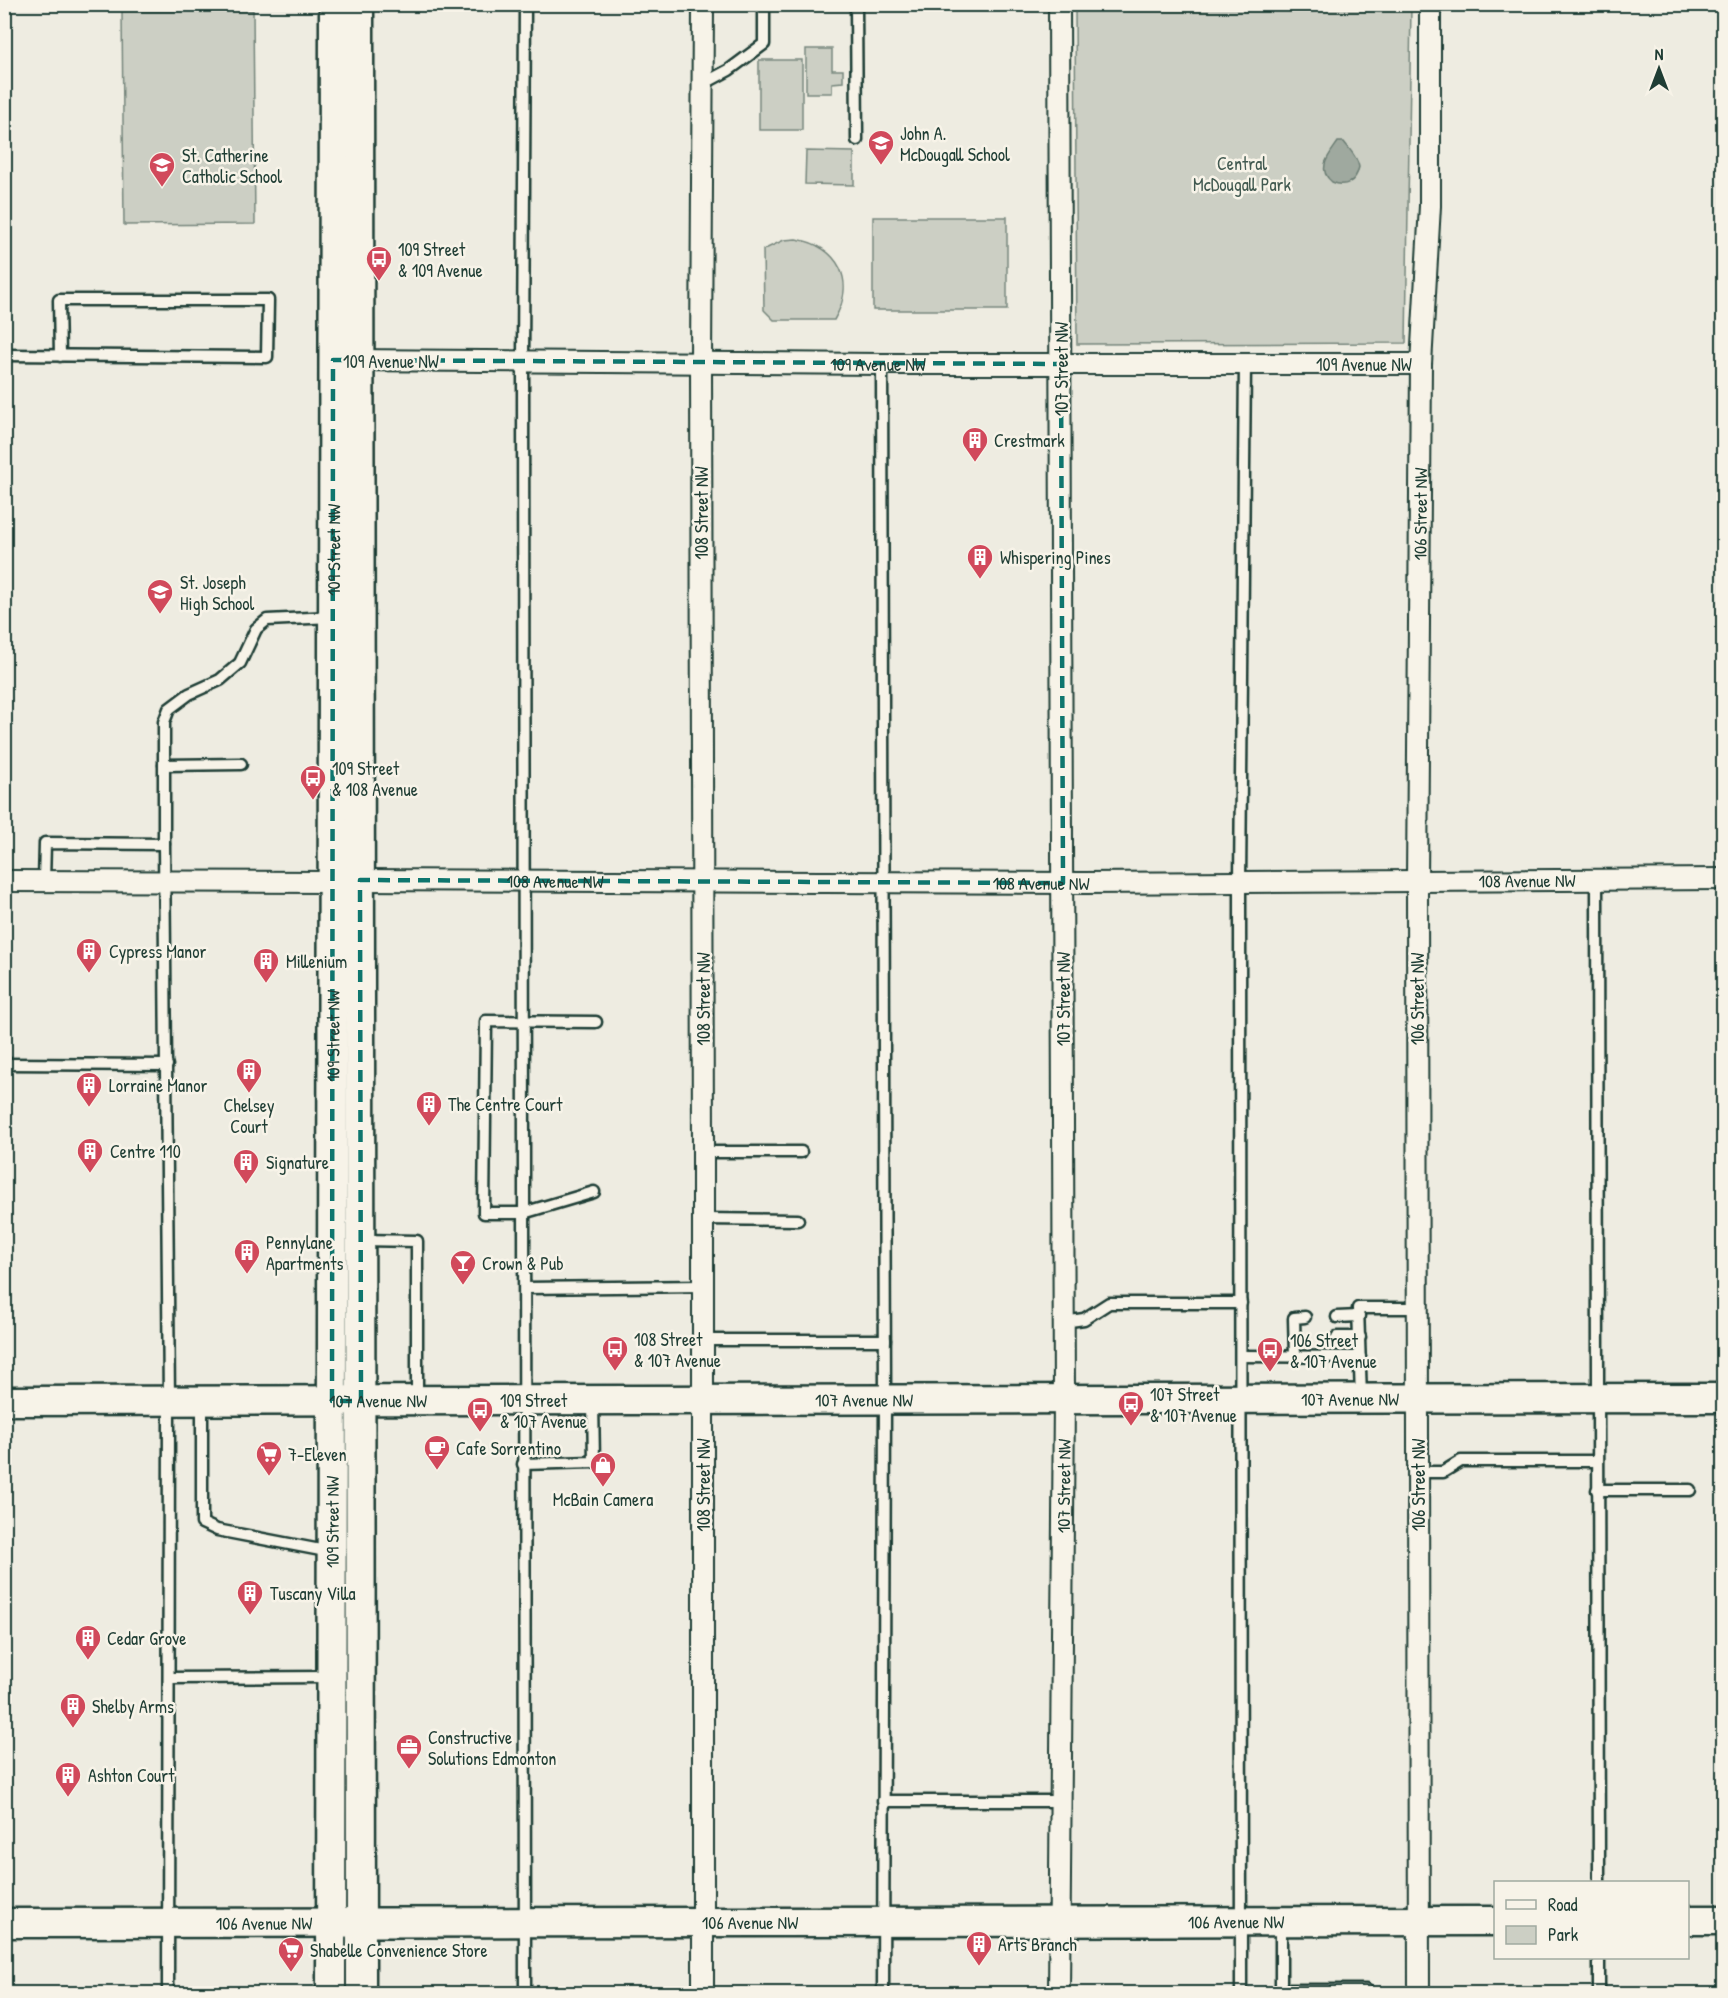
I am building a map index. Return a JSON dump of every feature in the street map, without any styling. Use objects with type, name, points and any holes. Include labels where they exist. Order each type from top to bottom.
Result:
[{"type":"main road","name":"109 Street NW","points":[[331,1994],[332,1401],[346,881],[346,360],[334,4]]},
{"type":"main road","name":"109 Street NW","points":[[358,4],[346,360],[333,616],[360,1240],[361,1994]]},
{"type":"main road","name":"107 Avenue NW","points":[[4,1401],[1724,1398]]},
{"type":"main road","points":[[1689,1920],[1724,1920]]},
{"type":"main road","name":"106 Avenue NW","points":[[4,1923],[1494,1921]]},
{"type":"street","name":"108 Street NW","points":[[703,4],[701,363],[703,1994]]},
{"type":"street","name":"107 Street NW","points":[[1059,4],[1064,1400],[1059,1994]]},
{"type":"street","name":"106 Street NW","points":[[1419,1994],[1417,881],[1421,364],[1430,206],[1430,4]]},
{"type":"street","name":"109 Avenue NW","points":[[346,360],[882,364],[1421,364]]},
{"type":"street","name":"108 Avenue NW","points":[[4,881],[1063,883],[1724,879]]},
{"type":"lane","points":[[525,4],[523,362],[525,1994]]},
{"type":"lane","points":[[703,84],[729,70],[764,44],[764,4]]},
{"type":"lane","points":[[856,4],[857,140]]},
{"type":"lane","points":[[4,356],[267,357],[268,300],[59,300],[60,356]]},
{"type":"lane","points":[[882,364],[885,1340],[883,1994]]},
{"type":"lane","points":[[1241,1994],[1240,882],[1245,364]]},
{"type":"lane","points":[[168,1994],[169,1401],[164,722],[169,709],[189,694],[220,680],[240,663],[256,629],[267,620],[333,616]]},
{"type":"lane","points":[[164,765],[241,764]]},
{"type":"lane","points":[[44,882],[45,843],[164,844]]},
{"type":"lane","points":[[1597,880],[1599,1881]]},
{"type":"lane","points":[[594,1192],[523,1213],[484,1213],[486,1021],[596,1022]]},
{"type":"lane","points":[[4,1064],[167,1065]]},
{"type":"lane","points":[[703,1152],[801,1152]]},
{"type":"lane","points":[[703,1219],[798,1220]]},
{"type":"lane","points":[[360,1240],[417,1241],[417,1401]]},
{"type":"lane","points":[[525,1288],[703,1286]]},
{"type":"lane","points":[[1063,1322],[1084,1319],[1109,1303],[1241,1303]]},
{"type":"lane","points":[[1361,1399],[1358,1308],[1418,1308]]},
{"type":"lane","points":[[1337,1317],[1359,1316]]},
{"type":"lane","points":[[1295,1357],[1300,1338],[1294,1318],[1305,1317]]},
{"type":"lane","points":[[1337,1337],[1359,1337]]},
{"type":"lane","points":[[703,1340],[885,1340]]},
{"type":"lane","points":[[1241,1356],[1360,1357]]},
{"type":"lane","points":[[523,1464],[594,1462],[593,1400]]},
{"type":"lane","points":[[202,1401],[202,1523],[217,1530],[332,1552]]},
{"type":"lane","points":[[1418,1472],[1443,1472],[1461,1461],[1597,1461]]},
{"type":"lane","points":[[1597,1490],[1690,1490]]},
{"type":"lane","points":[[169,1678],[331,1677]]},
{"type":"lane","points":[[883,1801],[1060,1801]]},
{"type":"lane","points":[[1281,1922],[1281,1992],[1366,1990]]},
{"type":"lane","points":[[1599,1959],[1599,1994]]},
{"type":"highlighted area","points":[[333,360],[1061,364],[1063,883],[360,880],[361,1401],[332,1401]]},
{"type":"green space","name":"Central McDougall Park","points":[[1075,5],[1411,5],[1406,343],[1077,344]]},
{"type":"green space","points":[[253,10],[255,224],[124,225],[122,11]]},
{"type":"green space","points":[[806,49],[832,49],[832,70],[843,70],[843,82],[832,83],[832,93],[806,93]]},
{"type":"green space","points":[[759,60],[802,60],[802,130],[759,130]]},
{"type":"green space","points":[[806,151],[854,152],[854,185],[805,184]]},
{"type":"green space","points":[[873,217],[1007,217],[1007,310],[873,310]]},
{"type":"green space","points":[[796,239],[823,249],[840,268],[844,292],[841,306],[834,320],[774,320],[764,310],[763,250],[784,240]]},
{"type":"shaded area","points":[[1338,142],[1344,142],[1359,167],[1353,180],[1345,184],[1332,182],[1327,177],[1324,167]]},
{"type":"place","name":"John A. McDougall School","points":[[881,166]]},
{"type":"place","name":"St. Catherine Catholic School","points":[[162,188]]},
{"type":"place","name":"109 Street & 109 Avenue","points":[[379,282]]},
{"type":"place","name":"Crestmark","points":[[975,463]]},
{"type":"place","name":"Whispering Pines","points":[[980,580]]},
{"type":"place","name":"St. Joseph High School","points":[[160,615]]},
{"type":"place","name":"109 Street & 108 Avenue","points":[[313,801]]},
{"type":"place","name":"Cypress Manor","points":[[89,974]]},
{"type":"place","name":"Millenium","points":[[266,984]]},
{"type":"place","name":"Chelsey Court","points":[[249,1094]]},
{"type":"place","name":"Lorraine Manor","points":[[89,1108]]},
{"type":"place","name":"The Centre Court","points":[[429,1127]]},
{"type":"place","name":"Centre 110","points":[[90,1174]]},
{"type":"place","name":"Signature","points":[[246,1185]]},
{"type":"place","name":"Pennylane Apartments","points":[[247,1275]]},
{"type":"place","name":"Crown & Pub","points":[[463,1286]]},
{"type":"place","name":"108 Street & 107 Avenue","points":[[615,1372]]},
{"type":"place","name":"106 Street & 107 Avenue","points":[[1270,1373]]},
{"type":"place","name":"107 Street & 107 Avenue","points":[[1131,1427]]},
{"type":"place","name":"109 Street & 107 Avenue","points":[[480,1433]]},
{"type":"place","name":"Cafe Sorrentino","points":[[437,1471]]},
{"type":"place","name":"7-Eleven","points":[[269,1477]]},
{"type":"place","name":"McBain Camera","points":[[603,1488]]},
{"type":"place","name":"Tuscany Villa","points":[[250,1616]]},
{"type":"place","name":"Cedar Grove","points":[[88,1661]]},
{"type":"place","name":"Shelby Arms","points":[[73,1729]]},
{"type":"place","name":"Constructive Solutions Edmonton","points":[[409,1770]]},
{"type":"place","name":"Ashton Court","points":[[68,1798]]},
{"type":"place","name":"Arts Branch","points":[[979,1967]]},
{"type":"place","name":"Shabelle Convenience Store","points":[[291,1973]]}]
